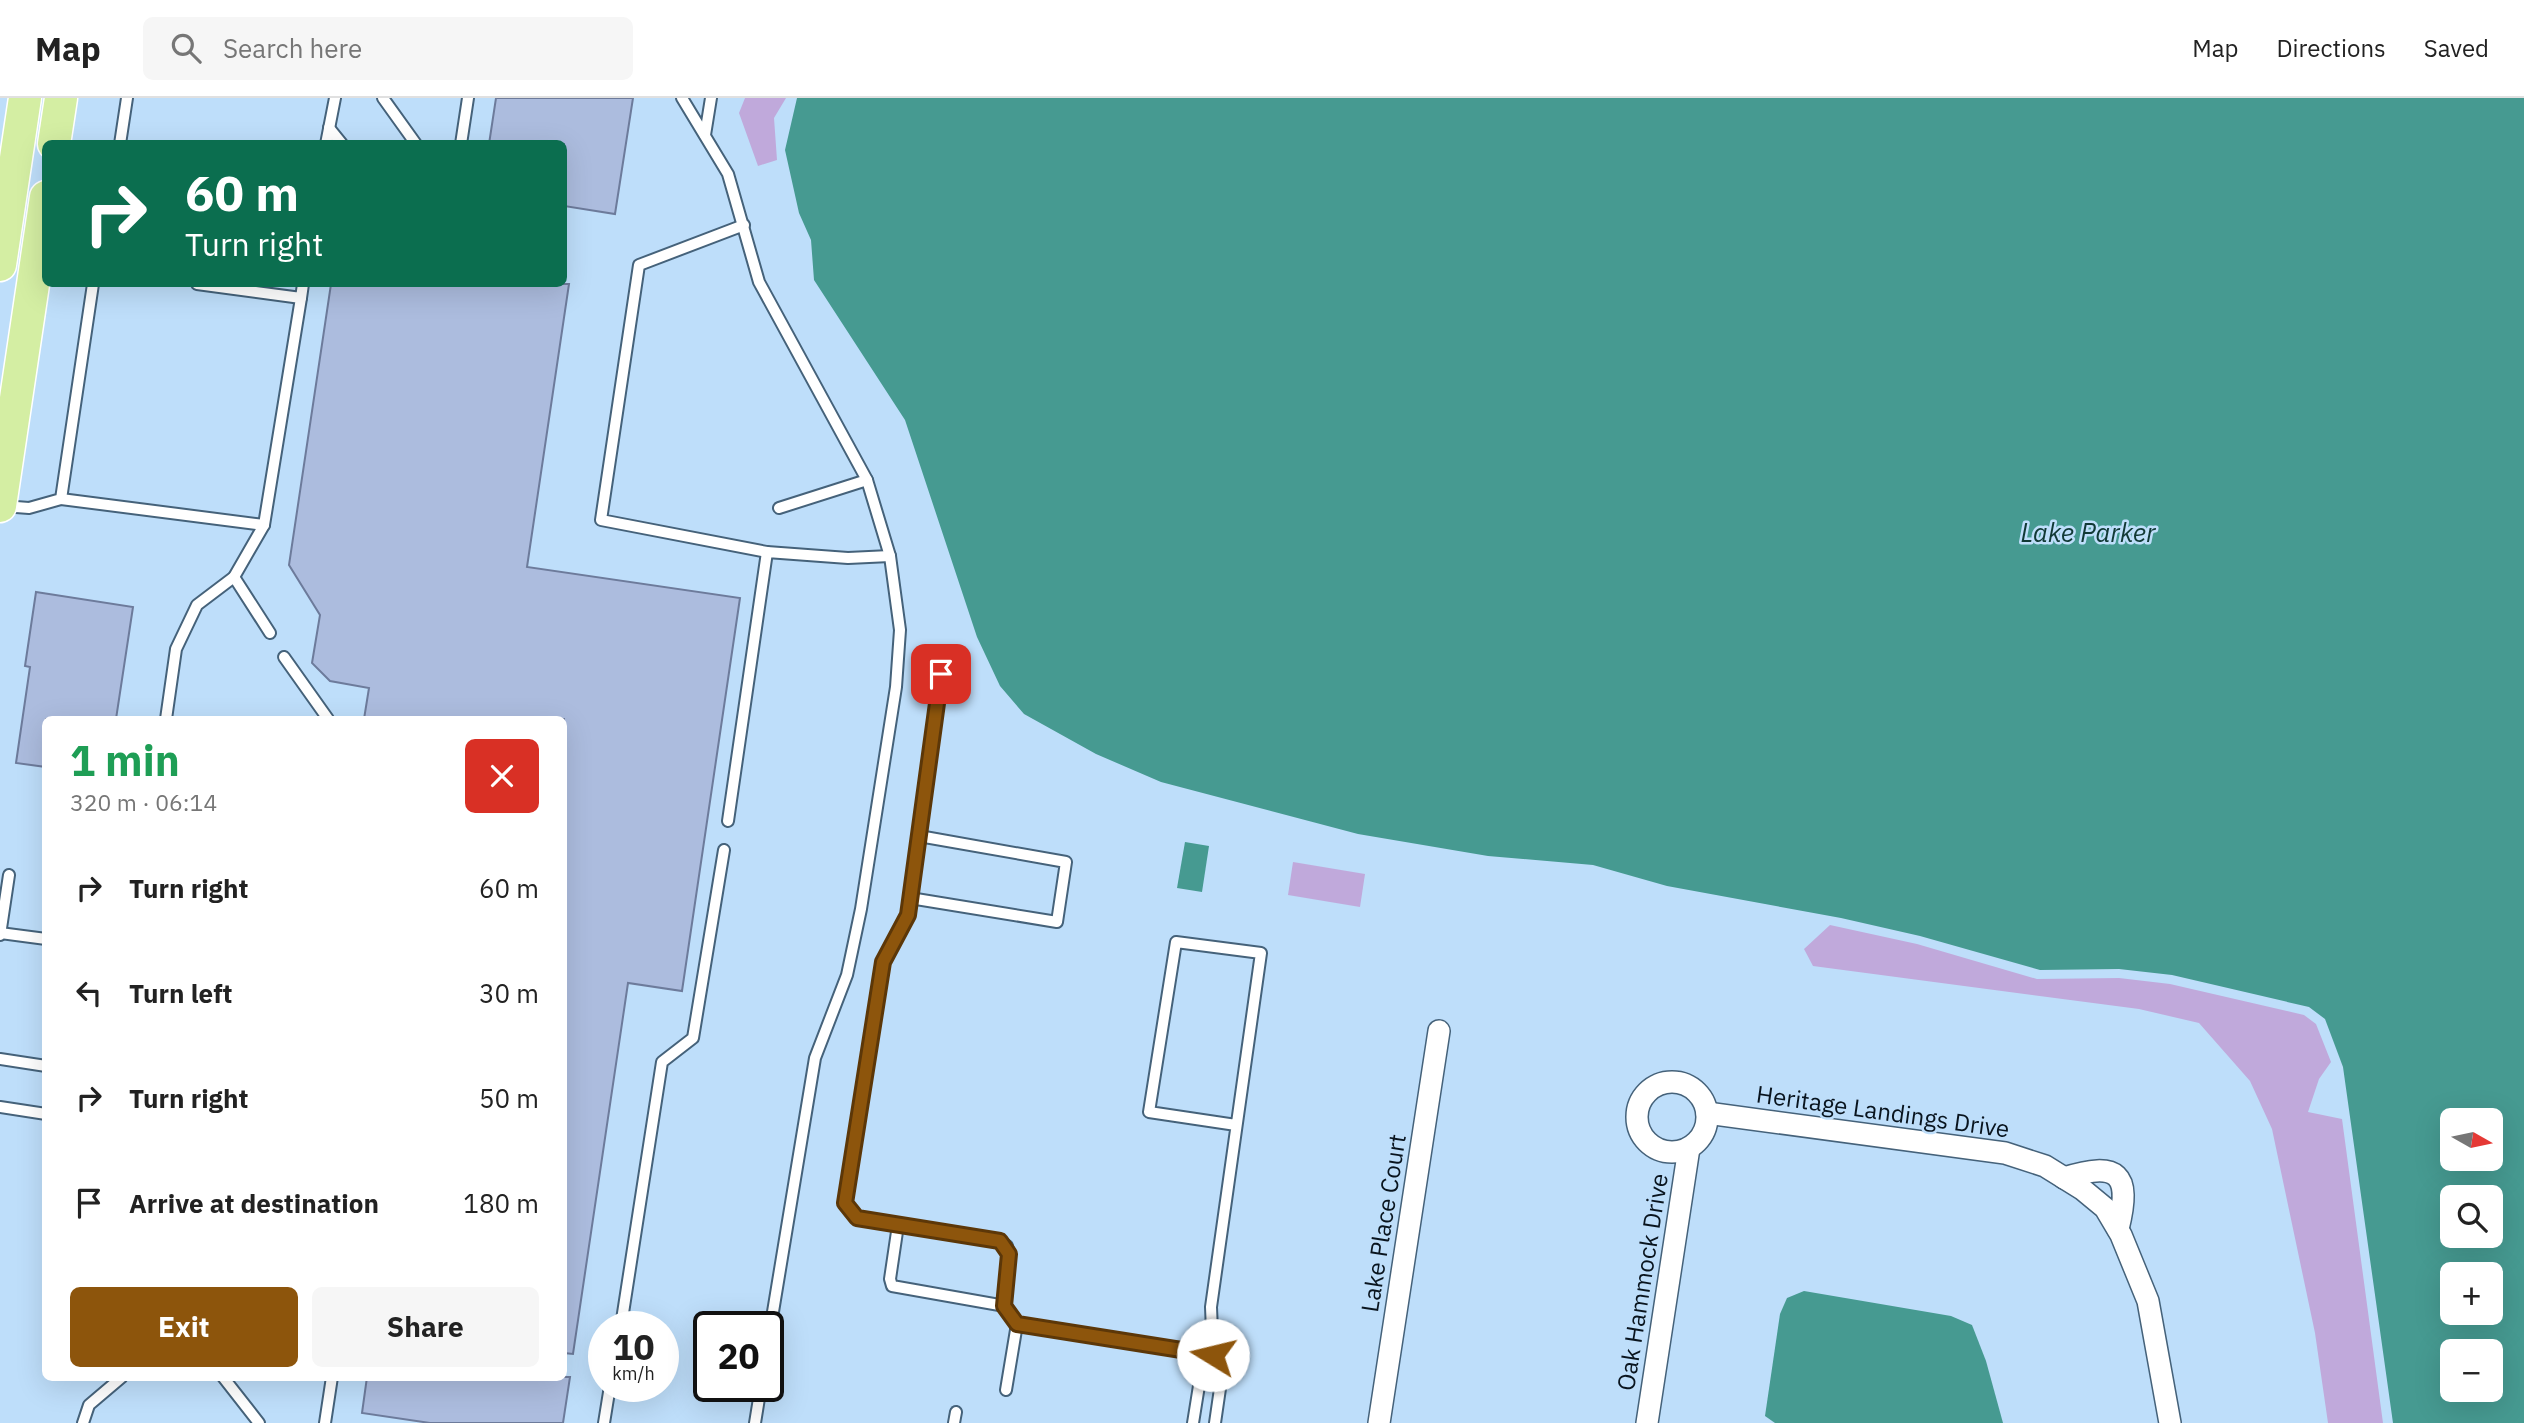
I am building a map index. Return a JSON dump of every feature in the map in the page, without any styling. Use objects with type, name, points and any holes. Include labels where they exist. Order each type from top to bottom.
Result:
[{"type":"main road","points":[[0,265],[25,98]]},
{"type":"main road","points":[[55,140],[61,98]]},
{"type":"main road","points":[[0,506],[42,220]]},
{"type":"street","name":"Lake Place Court","points":[[1379,1423],[1438,1031]]},
{"type":"street","points":[[1678,1083],[1697,1093],[1707,1113],[1703,1133],[1689,1148],[1667,1153],[1647,1143],[1637,1123],[1640,1101],[1656,1086],[1678,1083]]},
{"type":"street","name":"Heritage Landings Drive","points":[[1707,1113],[2006,1153],[2045,1166],[2064,1178],[2105,1208],[2118,1229],[2148,1301],[2171,1423]]},
{"type":"street","name":"Oak Hammock Drive","points":[[1647,1423],[1689,1148]]},
{"type":"street","points":[[2064,1178],[2099,1168],[2108,1169],[2115,1175],[2123,1186],[2124,1200],[2118,1229]]},
{"type":"lane","points":[[121,140],[127,98]]},
{"type":"lane","points":[[327,140],[335,98]]},
{"type":"lane","points":[[383,98],[413,140]]},
{"type":"lane","points":[[459,98],[467,103],[462,140]]},
{"type":"lane","points":[[682,98],[728,174],[759,282],[867,480],[890,556],[900,630],[897,687],[847,975],[815,1058],[773,1311]]},
{"type":"lane","points":[[705,135],[711,98]]},
{"type":"lane","points":[[329,128],[339,140]]},
{"type":"lane","points":[[744,225],[639,265],[601,520],[767,552],[848,558],[890,556]]},
{"type":"lane","points":[[61,499],[93,287]]},
{"type":"lane","points":[[219,287],[301,298]]},
{"type":"lane","points":[[166,716],[176,649],[197,605],[233,577],[264,526],[303,287]]},
{"type":"lane","points":[[779,508],[867,480]]},
{"type":"lane","points":[[0,506],[29,508],[61,499],[264,526]]},
{"type":"lane","points":[[728,821],[767,552]]},
{"type":"lane","points":[[233,577],[270,633]]},
{"type":"lane","points":[[284,657],[326,716]]},
{"type":"lane","points":[[941,674],[908,915],[883,962],[845,1203],[857,1218],[1000,1241],[1009,1254],[1004,1306],[1017,1324],[1213,1355]]},
{"type":"lane","points":[[910,898],[1057,922],[1066,862],[919,836]]},
{"type":"lane","points":[[623,1311],[662,1062],[694,1038],[724,850]]},
{"type":"lane","points":[[9,875],[0,934],[42,939]]},
{"type":"lane","points":[[1215,1423],[1223,1368],[1213,1355],[1211,1307],[1261,953],[1176,942],[1149,1112],[1236,1125]]},
{"type":"lane","points":[[0,1059],[42,1065]]},
{"type":"lane","points":[[0,1107],[42,1113]]},
{"type":"lane","points":[[898,1225],[890,1279],[892,1286],[1004,1306]]},
{"type":"lane","points":[[1006,1390],[1017,1324]]},
{"type":"lane","points":[[1193,1423],[1202,1367],[1213,1355]]},
{"type":"lane","points":[[83,1423],[89,1405],[117,1381]]},
{"type":"lane","points":[[226,1381],[259,1423]]},
{"type":"lane","points":[[325,1423],[331,1381]]},
{"type":"lane","points":[[606,1423],[608,1402]]},
{"type":"lane","points":[[755,1423],[758,1402]]},
{"type":"shaded area","points":[[745,98],[786,98],[774,118],[777,160],[758,166],[739,113]]},
{"type":"shaded area","points":[[1293,862],[1365,874],[1360,907],[1288,895]]},
{"type":"shaded area","points":[[1830,925],[1917,944],[2037,979],[2119,978],[2170,984],[2304,1015],[2316,1024],[2331,1062],[2319,1079],[2308,1112],[2342,1119],[2383,1423],[2328,1423],[2315,1333],[2272,1129],[2250,1081],[2199,1023],[2139,1009],[1813,966],[1804,949]]},
{"type":"water","name":"Lake Parker","points":[[797,98],[2524,98],[2524,1423],[2393,1423],[2343,1067],[2325,1019],[2309,1007],[2172,975],[2119,969],[2040,970],[1920,936],[1841,918],[1667,886],[1593,865],[1488,856],[1358,834],[1161,782],[1096,754],[1024,714],[1000,686],[977,637],[905,420],[814,280],[811,240],[799,213],[785,150]]},
{"type":"water","points":[[1185,842],[1209,846],[1202,892],[1177,888]]},
{"type":"water","points":[[1804,1291],[1951,1316],[1972,1325],[1986,1361],[2003,1423],[1775,1423],[1765,1416],[1780,1314],[1787,1298]]},
{"type":"building","points":[[496,98],[633,98],[615,214],[567,206],[567,140],[490,140]]},
{"type":"building","points":[[569,284],[527,567],[740,598],[682,991],[628,983],[573,1354],[567,1353],[567,716],[364,716],[369,688],[330,681],[312,663],[320,615],[289,565],[331,287],[567,287]]},
{"type":"building","points":[[36,592],[133,607],[116,716],[42,716],[42,766],[16,763],[30,667],[25,666]]},
{"type":"building","points":[[567,1377],[570,1377],[563,1423],[430,1423],[362,1413],[366,1381],[567,1381]]},
{"type":"route","points":[[941,674],[908,915],[883,962],[845,1203],[857,1218],[1000,1241],[1007,1246],[1009,1254],[1004,1306],[1017,1324],[1213,1355]]}]
